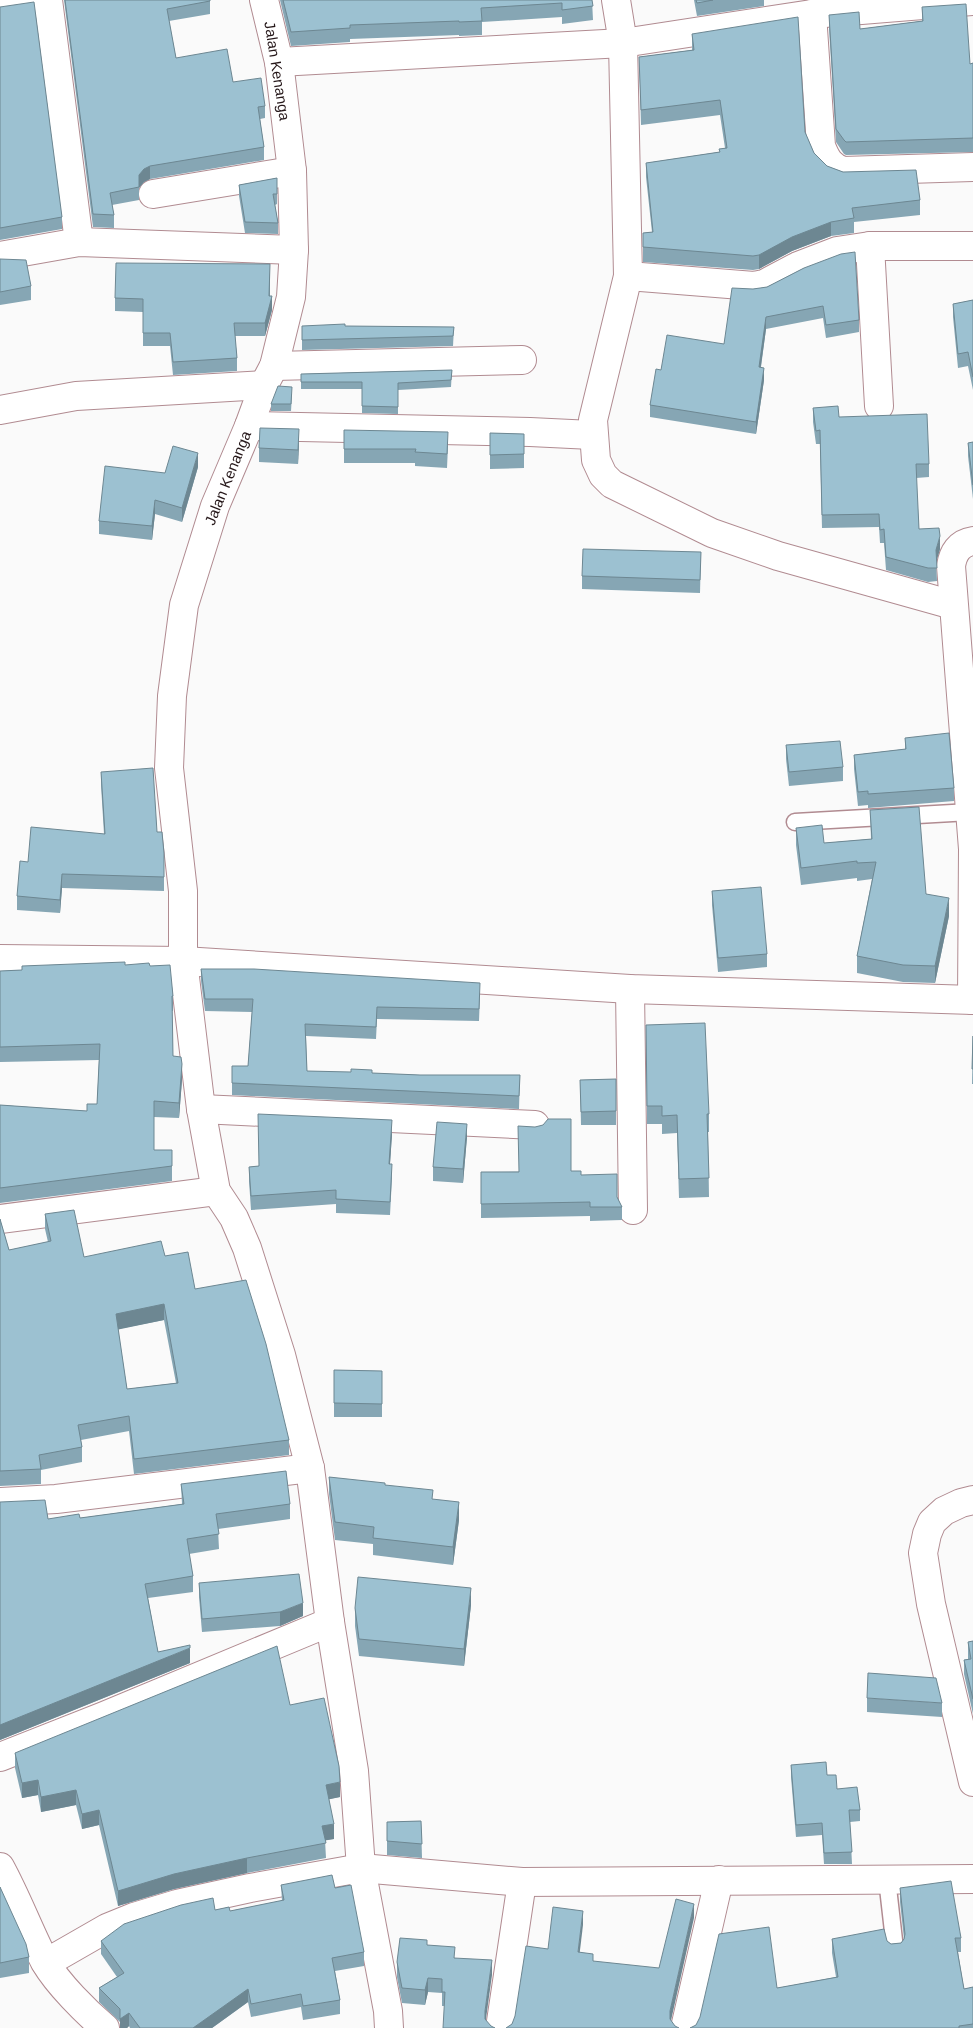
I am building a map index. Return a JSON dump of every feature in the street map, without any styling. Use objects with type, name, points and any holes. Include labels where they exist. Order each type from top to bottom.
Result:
[{"type":"street","points":[[0,4],[30,0]]},
{"type":"street","points":[[48,0],[80,242]]},
{"type":"street","name":"Jalan Kenanga","points":[[216,1190],[201,1109],[183,961],[183,891],[169,768],[172,696],[184,605],[215,506],[269,376],[291,297],[294,250],[292,170],[279,62],[264,0]]},
{"type":"street","points":[[616,0],[623,43],[628,276],[592,420],[596,460],[603,475],[612,484],[712,533],[778,556],[953,605]]},
{"type":"street","points":[[279,62],[623,43],[812,14],[973,1]]},
{"type":"street","points":[[812,14],[821,146],[832,167],[843,171],[973,166]]},
{"type":"street","points":[[153,194],[292,170]]},
{"type":"street","points":[[0,256],[80,242],[294,250]]},
{"type":"street","points":[[628,276],[754,286],[764,284],[798,266],[837,251],[870,246],[973,246]]},
{"type":"street","points":[[870,246],[879,406]]},
{"type":"street","points":[[0,410],[76,396],[269,376],[522,360]]},
{"type":"street","points":[[249,426],[592,435]]},
{"type":"street","points":[[0,959],[183,961],[630,990],[972,1000],[973,849],[951,566],[952,556],[957,548],[966,542],[973,541]]},
{"type":"street","points":[[630,990],[633,1210]]},
{"type":"street","points":[[201,1109],[535,1126]]},
{"type":"street","points":[[0,1219],[216,1190],[234,1218],[247,1248],[281,1355],[310,1468],[330,1622],[354,1771],[362,1868],[388,2011],[389,2028]]},
{"type":"street","points":[[0,1502],[56,1499],[310,1468]]},
{"type":"street","points":[[973,1500],[961,1502],[944,1511],[932,1522],[923,1553],[932,1604],[973,1782]]},
{"type":"street","points":[[0,1757],[330,1622]]},
{"type":"street","points":[[0,1867],[14,1892],[46,1963],[83,2009],[105,2028]]},
{"type":"street","points":[[46,1963],[107,1928],[134,1917],[177,1904],[250,1888],[362,1868],[522,1882],[973,1879]]},
{"type":"street","points":[[684,2028],[719,1880]]},
{"type":"street","points":[[500,2028],[522,1882]]},
{"type":"lane","points":[[795,822],[970,812]]},
{"type":"lane","points":[[888,1879],[895,1949]]},
{"type":"building","points":[[65,0],[210,0],[167,9],[176,58],[227,49],[233,82],[261,78],[265,106],[258,107],[264,147],[150,166],[139,175],[139,187],[110,193],[114,215],[93,214]]},
{"type":"building","points":[[283,0],[592,0],[593,6],[562,10],[562,3],[481,8],[482,21],[350,25],[350,28],[291,32]]},
{"type":"building","points":[[696,0],[713,0],[697,3]]},
{"type":"building","points":[[34,2],[62,217],[0,228],[0,7]]},
{"type":"building","points":[[966,4],[970,64],[973,63],[973,138],[846,142],[836,129],[829,15],[859,12],[860,29],[923,21],[922,7]]},
{"type":"building","points":[[798,17],[805,132],[814,153],[827,166],[843,172],[916,170],[920,200],[852,208],[854,218],[831,222],[792,237],[759,255],[643,247],[643,233],[653,232],[646,163],[720,152],[719,149],[727,148],[720,100],[641,110],[639,57],[694,50],[692,34]]},
{"type":"building","points":[[277,178],[277,194],[273,194],[278,223],[245,222],[239,185]]},
{"type":"building","points":[[855,252],[859,320],[826,325],[823,306],[766,317],[759,367],[764,368],[756,422],[650,405],[656,369],[661,370],[667,335],[724,344],[732,288],[753,289],[767,287],[804,268],[841,254]]},
{"type":"building","points":[[0,259],[26,260],[31,286],[0,292]]},
{"type":"building","points":[[116,263],[270,264],[269,296],[272,296],[265,323],[234,323],[237,358],[173,362],[170,333],[143,333],[143,299],[115,298]]},
{"type":"building","points":[[973,300],[973,377],[968,352],[958,354],[953,304]]},
{"type":"building","points":[[345,324],[345,326],[454,327],[453,336],[302,340],[302,326]]},
{"type":"building","points":[[452,370],[451,380],[398,383],[398,407],[362,406],[362,382],[301,382],[301,374]]},
{"type":"building","points":[[278,386],[292,387],[291,404],[271,404]]},
{"type":"building","points":[[838,406],[839,417],[927,414],[929,464],[916,464],[919,529],[939,528],[940,536],[936,550],[937,568],[928,568],[886,557],[884,529],[880,530],[879,514],[822,515],[820,430],[816,431],[813,408]]},
{"type":"building","points":[[260,428],[299,429],[298,450],[259,448]]},
{"type":"building","points":[[344,430],[448,432],[447,454],[415,452],[416,449],[344,449]]},
{"type":"building","points":[[490,433],[524,434],[524,454],[490,455]]},
{"type":"building","points":[[973,442],[973,485],[968,443]]},
{"type":"building","points":[[173,446],[198,453],[182,508],[155,500],[152,526],[99,521],[105,466],[165,473]]},
{"type":"building","points":[[583,549],[701,552],[700,580],[582,576]]},
{"type":"building","points":[[949,733],[954,788],[868,794],[868,791],[858,792],[854,755],[906,749],[905,738]]},
{"type":"building","points":[[840,741],[843,767],[789,772],[786,745]]},
{"type":"building","points":[[153,768],[157,832],[162,832],[164,877],[62,874],[60,900],[17,896],[20,861],[28,862],[31,827],[105,834],[101,772]]},
{"type":"building","points":[[919,807],[926,894],[949,898],[935,966],[903,965],[857,956],[876,862],[857,863],[857,861],[801,868],[796,828],[822,825],[824,843],[872,839],[870,810]]},
{"type":"building","points":[[761,887],[767,954],[718,958],[712,891]]},
{"type":"building","points":[[125,962],[125,965],[149,963],[150,966],[170,965],[173,996],[173,1056],[181,1057],[182,1064],[179,1103],[154,1101],[154,1150],[172,1150],[172,1166],[0,1188],[0,1105],[87,1111],[87,1104],[97,1104],[100,1044],[0,1047],[0,971],[22,970],[22,966]]},
{"type":"building","points":[[201,969],[254,969],[480,983],[479,1009],[377,1007],[376,1027],[305,1024],[307,1071],[351,1072],[351,1069],[372,1070],[372,1073],[420,1075],[520,1075],[519,1096],[232,1083],[232,1066],[248,1066],[253,999],[205,999]]},
{"type":"building","points":[[705,1023],[709,1114],[707,1114],[709,1178],[679,1179],[677,1115],[662,1116],[662,1106],[647,1106],[646,1025]]},
{"type":"building","points":[[973,1036],[973,1069],[972,1069]]},
{"type":"building","points":[[616,1079],[616,1111],[581,1112],[580,1080]]},
{"type":"building","points":[[258,1114],[392,1120],[389,1164],[392,1164],[390,1202],[336,1199],[336,1190],[251,1196],[249,1167],[259,1166]]},
{"type":"building","points":[[548,1119],[571,1119],[571,1171],[581,1171],[581,1175],[617,1174],[617,1197],[622,1207],[590,1207],[590,1202],[481,1204],[481,1172],[519,1172],[518,1126],[535,1127],[543,1125]]},
{"type":"building","points":[[437,1122],[467,1124],[463,1169],[433,1167]]},
{"type":"building","points":[[74,1210],[84,1257],[161,1241],[165,1256],[188,1252],[195,1289],[246,1280],[266,1344],[289,1440],[134,1459],[129,1416],[78,1425],[82,1447],[39,1455],[41,1469],[0,1471],[0,1219],[9,1250],[51,1241],[45,1214]],"holes":[[[164,1304],[178,1383],[127,1389],[116,1314]]]},
{"type":"building","points":[[334,1370],[382,1371],[382,1404],[334,1403]]},
{"type":"building","points":[[286,1471],[290,1504],[216,1514],[219,1534],[187,1539],[193,1576],[145,1584],[158,1652],[190,1645],[190,1648],[0,1725],[0,1502],[45,1500],[48,1519],[79,1514],[80,1518],[184,1504],[181,1484]]},
{"type":"building","points":[[329,1477],[433,1490],[432,1499],[459,1502],[453,1547],[373,1538],[374,1527],[335,1522]]},
{"type":"building","points":[[299,1574],[303,1603],[280,1612],[202,1619],[199,1583]]},
{"type":"building","points":[[358,1577],[471,1588],[464,1649],[359,1639],[355,1608]]},
{"type":"building","points":[[973,1641],[973,1699],[964,1660],[971,1659],[968,1642]]},
{"type":"building","points":[[277,1646],[290,1705],[324,1698],[339,1766],[340,1782],[326,1785],[334,1824],[322,1826],[326,1843],[174,1874],[118,1891],[99,1810],[82,1814],[76,1790],[41,1797],[38,1780],[22,1783],[15,1753]]},
{"type":"building","points":[[868,1673],[936,1678],[942,1703],[867,1698]]},
{"type":"building","points":[[826,1762],[827,1775],[836,1775],[837,1789],[857,1787],[860,1810],[849,1810],[852,1852],[824,1853],[822,1823],[796,1825],[791,1765]]},
{"type":"building","points":[[421,1821],[422,1844],[387,1841],[387,1822]]},
{"type":"building","points":[[332,1875],[335,1888],[351,1885],[364,1952],[332,1958],[340,2000],[303,2006],[301,1994],[251,2004],[248,1989],[193,2028],[140,2028],[129,2013],[120,2019],[120,2009],[99,1988],[124,1973],[101,1941],[124,1924],[181,1905],[213,1898],[215,1910],[229,1907],[230,1911],[284,1900],[281,1885]]},
{"type":"building","points":[[951,1881],[961,1938],[955,1938],[964,1989],[973,1987],[973,2024],[959,2026],[959,2028],[690,2028],[696,2025],[700,2017],[719,1934],[769,1927],[777,1988],[838,1977],[832,1939],[884,1929],[887,1941],[891,1944],[901,1943],[905,1934],[900,1888]]},
{"type":"building","points":[[0,1887],[26,1944],[29,1957],[0,1963]]},
{"type":"building","points":[[676,1899],[694,1904],[670,2011],[670,2019],[679,2028],[506,2028],[512,2024],[515,2016],[526,1946],[548,1949],[553,1907],[583,1911],[578,1952],[593,1954],[593,1961],[659,1968]]},
{"type":"building","points":[[400,1938],[427,1940],[427,1945],[455,1947],[454,1958],[492,1960],[485,2019],[495,2028],[443,2028],[445,1992],[442,1992],[442,1979],[428,1978],[425,1990],[402,1988],[397,1962]]}]
